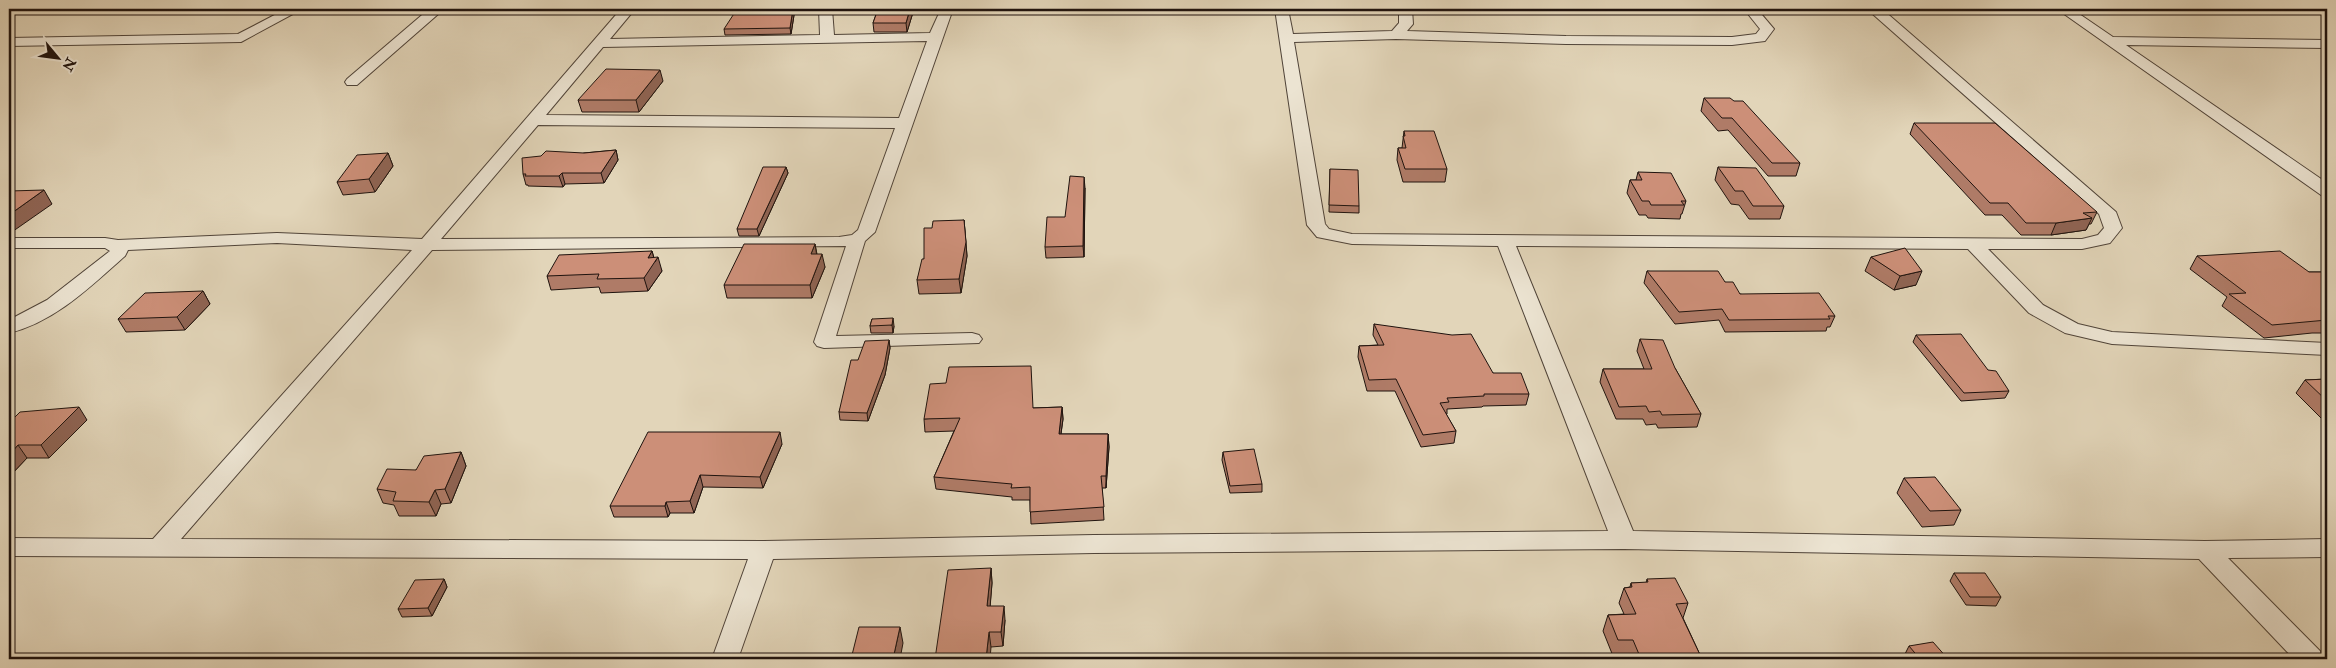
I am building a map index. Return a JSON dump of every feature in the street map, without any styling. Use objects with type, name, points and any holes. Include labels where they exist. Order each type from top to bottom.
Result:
[{"type":"street","points":[[9,42],[241,38],[295,9]]},
{"type":"street","points":[[352,82],[437,9]]},
{"type":"street","points":[[159,548],[426,246],[628,9]]},
{"type":"street","points":[[825,9],[827,39]]},
{"type":"street","points":[[9,243],[105,243],[118,245],[277,238],[352,240],[426,246],[840,242],[857,239],[866,232],[935,37],[947,9]]},
{"type":"street","points":[[1282,9],[1316,225],[1323,233],[1352,239],[1505,241],[2082,244],[2104,239],[2113,228],[2106,212],[1874,9]]},
{"type":"street","points":[[1396,34],[1406,24],[1405,9]]},
{"type":"street","points":[[1288,38],[1396,34],[1566,40],[1732,41],[1760,38],[1767,29],[1750,9]]},
{"type":"street","points":[[2064,9],[2327,191]]},
{"type":"street","points":[[599,43],[935,37]]},
{"type":"street","points":[[2111,41],[2327,44]]},
{"type":"street","points":[[534,120],[905,123]]},
{"type":"street","points":[[857,239],[824,342],[972,339]]},
{"type":"street","points":[[1505,241],[1624,540]]},
{"type":"street","points":[[1973,244],[2036,309],[2072,329],[2112,338],[2327,349]]},
{"type":"street","points":[[9,327],[32,319],[54,306],[119,252],[118,245]]},
{"type":"street","points":[[9,547],[764,550],[1104,544],[1624,540],[2205,550],[2327,548]]},
{"type":"street","points":[[724,659],[764,550]]},
{"type":"street","points":[[2205,550],[2310,659]]},
{"type":"building","points":[[737,9],[793,9],[790,28],[724,29]]},
{"type":"building","points":[[878,9],[910,9],[906,23],[873,23]]},
{"type":"building","points":[[606,69],[660,70],[636,100],[578,100]]},
{"type":"building","points":[[1704,98],[1730,98],[1734,101],[1743,101],[1800,163],[1772,163],[1732,118],[1722,118]]},
{"type":"building","points":[[1914,123],[1995,123],[2097,212],[2083,213],[2092,218],[2056,223],[2026,223],[2008,203],[1990,203]]},
{"type":"building","points":[[1404,131],[1434,131],[1447,169],[1405,169],[1398,148],[1406,148],[1403,136],[1405,136]]},
{"type":"building","points":[[616,150],[601,173],[562,173],[559,176],[525,176],[526,174],[523,174],[522,158],[541,156],[546,151],[584,153]]},
{"type":"building","points":[[388,153],[369,179],[337,182],[357,155]]},
{"type":"building","points":[[763,167],[786,167],[757,229],[737,229]]},
{"type":"building","points":[[1718,167],[1756,168],[1784,206],[1753,206],[1743,191],[1735,191]]},
{"type":"building","points":[[1330,169],[1358,170],[1359,206],[1329,205]]},
{"type":"building","points":[[1638,172],[1671,173],[1686,201],[1681,201],[1684,205],[1651,205],[1649,201],[1642,201],[1630,180],[1642,180]]},
{"type":"building","points":[[1070,176],[1084,177],[1083,246],[1045,247],[1047,217],[1065,217]]},
{"type":"building","points":[[44,190],[9,215],[9,191]]},
{"type":"building","points":[[964,220],[966,242],[959,279],[917,280],[922,259],[924,259],[924,228],[932,228],[933,221]]},
{"type":"building","points":[[744,244],[815,244],[811,254],[822,254],[810,285],[724,285]]},
{"type":"building","points":[[1905,248],[1922,271],[1900,276],[1871,257]]},
{"type":"building","points":[[652,251],[648,258],[658,257],[644,278],[597,279],[599,274],[547,276],[559,255]]},
{"type":"building","points":[[2280,251],[2309,272],[2327,272],[2327,320],[2272,325],[2229,294],[2246,293],[2197,256]]},
{"type":"building","points":[[1647,271],[1718,271],[1725,282],[1733,282],[1740,294],[1819,293],[1835,316],[1828,316],[1830,319],[1729,320],[1722,309],[1679,312]]},
{"type":"building","points":[[203,291],[177,317],[118,319],[145,293]]},
{"type":"building","points":[[893,318],[892,325],[870,326],[872,319]]},
{"type":"building","points":[[1374,324],[1452,335],[1471,334],[1493,373],[1521,373],[1529,394],[1484,394],[1484,396],[1447,398],[1449,402],[1440,403],[1456,431],[1423,435],[1396,379],[1369,380],[1359,346],[1384,345]]},
{"type":"building","points":[[1961,334],[1988,370],[1996,371],[2009,391],[1964,393],[1916,335]]},
{"type":"building","points":[[1640,339],[1663,340],[1675,368],[1701,414],[1662,415],[1660,411],[1649,412],[1646,406],[1619,407],[1603,369],[1652,369]]},
{"type":"building","points":[[889,340],[884,367],[867,413],[839,412],[851,360],[858,360],[865,341]]},
{"type":"building","points":[[1031,366],[1033,408],[1062,407],[1059,434],[1108,434],[1106,476],[1101,476],[1104,507],[1030,512],[1030,487],[1011,488],[1012,484],[934,477],[960,418],[924,419],[930,384],[946,383],[949,367]]},
{"type":"building","points":[[2327,379],[2327,401],[2305,380]]},
{"type":"building","points":[[79,407],[41,445],[18,445],[9,455],[9,420],[12,420],[20,412]]},
{"type":"building","points":[[648,432],[780,432],[760,477],[700,475],[690,501],[666,502],[665,506],[610,506]]},
{"type":"building","points":[[1254,449],[1262,484],[1230,486],[1223,452]]},
{"type":"building","points":[[461,452],[445,489],[435,490],[429,502],[393,501],[396,492],[377,489],[387,469],[416,470],[424,456]]},
{"type":"building","points":[[1935,477],[1961,510],[1930,511],[1904,478]]},
{"type":"building","points":[[991,568],[987,606],[1004,606],[1001,632],[989,632],[986,659],[935,659],[948,570]]},
{"type":"building","points":[[1954,573],[1985,573],[2001,597],[1970,597]]},
{"type":"building","points":[[1675,578],[1688,603],[1676,604],[1702,659],[1641,659],[1633,640],[1618,640],[1608,615],[1636,614],[1624,588],[1632,587],[1631,583],[1648,582],[1647,579]]},
{"type":"building","points":[[444,579],[428,608],[398,609],[415,580]]},
{"type":"building","points":[[859,627],[900,627],[893,659],[851,659]]},
{"type":"building","points":[[1933,642],[1948,659],[1920,659],[1909,646]]},
{"type":"building","points":[[568,655],[566,659],[519,659],[520,656]]}]
